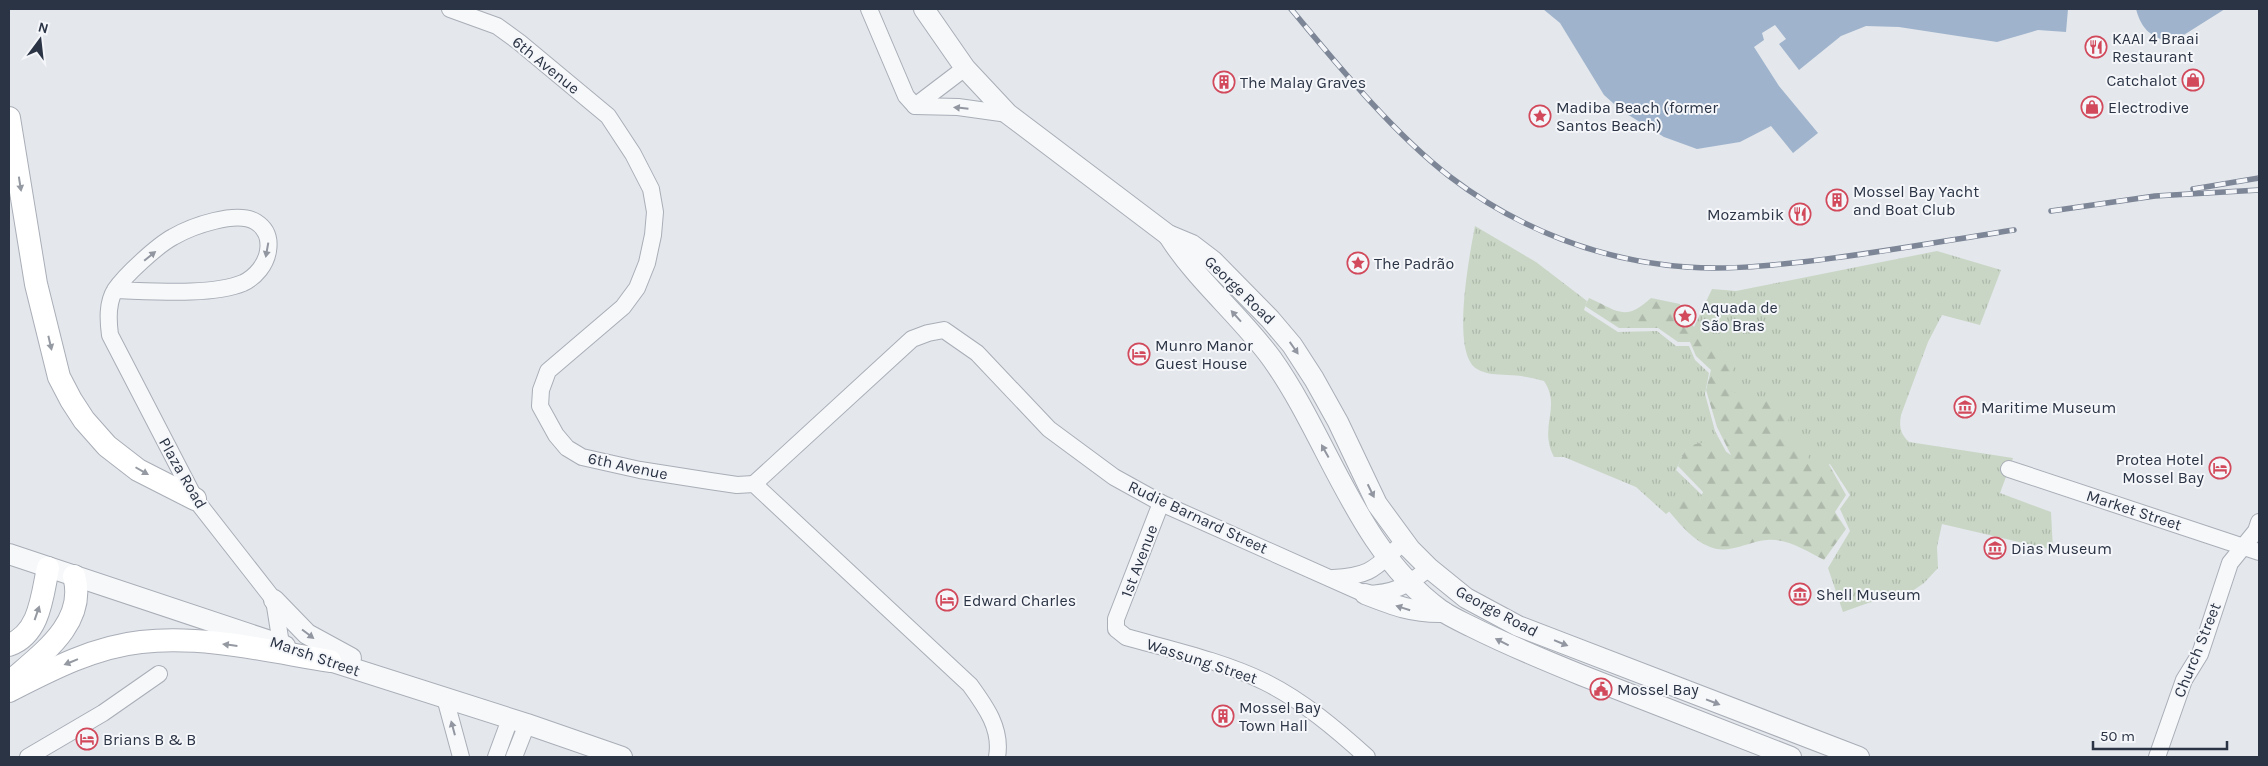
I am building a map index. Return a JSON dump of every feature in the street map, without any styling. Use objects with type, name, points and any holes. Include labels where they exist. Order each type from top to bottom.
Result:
[{"type":"main road","points":[[9,118],[36,284],[59,377],[70,400],[84,420],[108,446],[138,470],[195,499]]},
{"type":"main road","points":[[9,645],[23,638],[31,629],[41,602],[48,568]]},
{"type":"main road","points":[[9,683],[48,649],[68,625],[76,605],[78,588],[74,576]]},
{"type":"main road","points":[[9,691],[74,660],[104,650],[140,642],[191,640],[330,662]]},
{"type":"street","name":"6th Avenue","points":[[450,9],[496,26],[519,42],[608,116],[633,154],[651,190],[655,212],[653,236],[647,263],[637,288],[623,307],[548,371],[541,390],[540,406],[556,435],[567,448],[582,457],[640,470],[710,481],[737,485],[754,484]]},
{"type":"street","points":[[869,9],[906,96],[915,106],[958,107],[1008,114]]},
{"type":"street","name":"George Road","points":[[924,9],[965,68],[1008,114],[1168,235],[1192,245],[1213,261],[1270,319],[1292,345],[1314,379],[1338,422],[1377,504],[1404,542],[1429,568],[1466,598],[1518,626],[1859,757]]},
{"type":"street","points":[[915,106],[965,68]]},
{"type":"street","name":"Plaza Road","points":[[115,290],[171,292],[219,288],[244,282],[260,270],[267,256],[268,233],[256,222],[242,217],[210,222],[173,237],[141,263],[115,290],[108,316],[110,335],[195,499],[274,600],[281,644]]},
{"type":"street","name":"George Road","points":[[1168,235],[1181,256],[1254,335],[1273,360],[1359,515],[1387,556],[1411,583],[1444,612],[1509,646],[1791,757]]},
{"type":"street","name":"Rudie Barnard Street","points":[[754,484],[912,339],[928,332],[944,330],[977,353],[1049,429],[1114,477],[1162,503],[1364,594]]},
{"type":"street","name":"Market Street","points":[[2009,469],[2259,552]]},
{"type":"street","points":[[754,484],[970,685],[989,710],[996,731],[997,757]]},
{"type":"street","name":"1st Avenue","points":[[1116,619],[1162,503]]},
{"type":"street","name":"Church Street","points":[[2157,757],[2184,680],[2200,654],[2230,563],[2256,531],[2259,522]]},
{"type":"street","name":"Rudie Barnard Street","points":[[1330,578],[1364,575],[1404,542]]},
{"type":"street","name":"Marsh Street","points":[[9,554],[330,662],[518,721],[622,757]]},
{"type":"street","points":[[1364,594],[1394,591],[1411,583],[1429,568]]},
{"type":"street","points":[[1364,594],[1407,610],[1423,613],[1444,612]]},
{"type":"street","points":[[274,600],[307,634],[406,686]]},
{"type":"street","name":"Wassung Street","points":[[1116,619],[1116,629],[1126,637],[1204,660],[1264,682],[1318,716],[1367,757]]},
{"type":"street","points":[[28,757],[103,713],[159,674]]},
{"type":"street","points":[[445,698],[461,757]]},
{"type":"street","points":[[496,757],[518,721]]},
{"type":"street","points":[[514,757],[518,721]]},
{"type":"green space","points":[[1475,226],[1536,262],[1587,301],[1584,310],[1618,332],[1657,331],[1676,346],[1689,346],[1695,360],[1709,373],[1705,394],[1715,431],[1730,459],[1686,449],[1676,470],[1702,495],[1698,506],[1682,501],[1666,514],[1636,487],[1564,457],[1554,457],[1548,436],[1551,400],[1544,381],[1521,376],[1484,372],[1477,369],[1469,360],[1463,324],[1466,279]]},
{"type":"green space","points":[[1937,251],[2001,270],[1980,325],[1942,315],[1928,342],[1901,415],[1900,426],[1902,433],[1909,442],[2013,458],[2000,493],[2051,512],[2053,550],[1942,524],[1937,547],[1938,568],[1924,583],[1908,594],[1868,603],[1843,612],[1828,568],[1850,531],[1840,509],[1850,495],[1830,464],[1809,474],[1784,438],[1757,405],[1729,395],[1732,370],[1677,327],[1679,309],[1694,327],[1712,289],[1736,291]]},
{"type":"green space","points":[[1589,298],[1621,312],[1634,310],[1651,298],[1680,304],[1680,324],[1700,330],[1733,366],[1731,391],[1758,401],[1780,400],[1790,412],[1786,435],[1805,449],[1811,464],[1827,461],[1846,495],[1835,512],[1846,529],[1824,560],[1796,546],[1774,540],[1729,549],[1711,547],[1694,538],[1680,524],[1668,510],[1683,497],[1699,502],[1703,492],[1678,466],[1687,446],[1710,441],[1731,455],[1717,427],[1706,390],[1711,370],[1696,356],[1690,342],[1678,342],[1658,328],[1619,328],[1585,306]]},
{"type":"water","points":[[1543,9],[2068,9],[2066,32],[2038,30],[1997,42],[1899,27],[1866,26],[1841,36],[1799,70],[1779,44],[1786,39],[1775,25],[1762,33],[1764,40],[1754,47],[1779,86],[1818,133],[1793,153],[1771,126],[1740,142],[1697,149],[1664,137],[1622,111],[1604,95],[1560,23]]},
{"type":"water","points":[[2136,9],[2225,9],[2171,43],[2148,32],[2141,23]]},
{"type":"railway","points":[[1291,9],[1386,118],[1449,176],[1503,212],[1532,227],[1592,250],[1655,264],[1702,268],[1731,268],[1829,259],[2014,230]]},
{"type":"railway","points":[[2193,189],[2259,178]]},
{"type":"railway","points":[[2051,211],[2155,196],[2259,190]]},
{"type":"place","name":"KAAI 4 Braai Restaurant","points":[[2096,47]]},
{"type":"place","name":"Catchalot","points":[[2193,80]]},
{"type":"place","name":"The Malay Graves","points":[[1224,82]]},
{"type":"place","name":"Electrodive","points":[[2092,107]]},
{"type":"place","name":"Madiba Beach (former Santos Beach)","points":[[1540,116]]},
{"type":"place","name":"Mossel Bay Yacht and Boat Club","points":[[1837,200]]},
{"type":"place","name":"Mozambik","points":[[1800,214]]},
{"type":"place","name":"The Padrão","points":[[1358,263]]},
{"type":"place","name":"Aquada de São Bras","points":[[1685,316]]},
{"type":"place","name":"Munro Manor Guest House","points":[[1139,354]]},
{"type":"place","name":"Maritime Museum","points":[[1965,407]]},
{"type":"place","name":"Protea Hotel Mossel Bay","points":[[2220,468]]},
{"type":"place","name":"Dias Museum","points":[[1995,548]]},
{"type":"place","name":"Shell Museum","points":[[1800,594]]},
{"type":"place","name":"Edward Charles","points":[[947,600]]},
{"type":"place","name":"Mossel Bay","points":[[1601,689]]},
{"type":"place","name":"Mossel Bay Town Hall","points":[[1223,716]]},
{"type":"place","name":"Brians B & B","points":[[87,739]]}]
